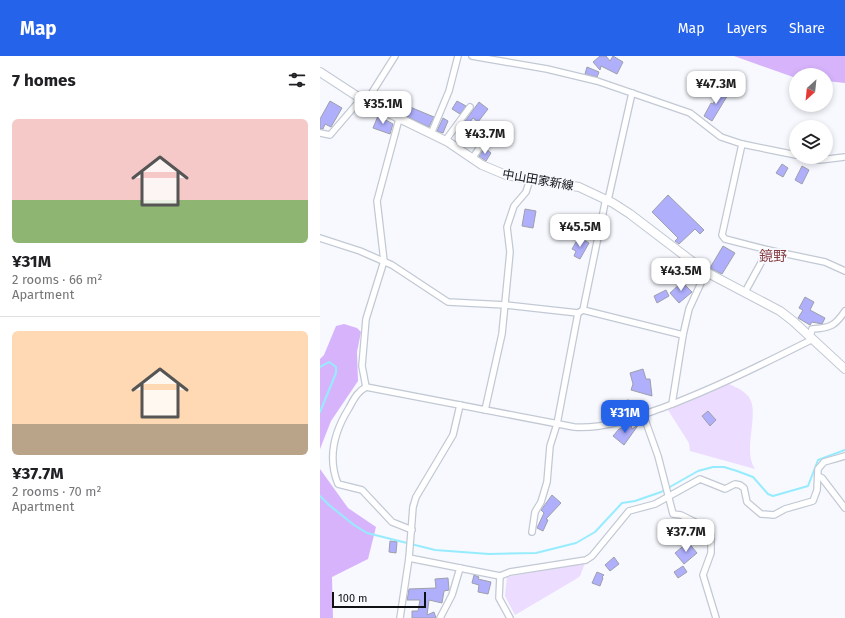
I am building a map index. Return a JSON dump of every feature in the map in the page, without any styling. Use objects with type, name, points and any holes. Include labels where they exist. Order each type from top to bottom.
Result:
[{"type":"main road","name":"中山田家新線","points":[[320,72],[363,100],[399,119],[445,140],[472,159],[496,172],[579,187],[608,200],[630,214],[706,272],[780,312],[810,336],[845,369]]},
{"type":"street","points":[[320,133],[330,136],[363,100],[395,56]]},
{"type":"street","points":[[432,134],[449,91],[458,56]]},
{"type":"street","points":[[472,56],[561,72],[597,81],[690,113],[714,133],[742,144],[789,154]]},
{"type":"street","points":[[532,532],[535,512],[541,502],[547,482],[550,446],[557,424],[580,311],[605,203],[608,200],[632,93]]},
{"type":"street","points":[[445,140],[470,107]]},
{"type":"street","points":[[366,387],[362,366],[366,319],[384,261],[377,201],[399,119]]},
{"type":"street","points":[[472,159],[484,141]]},
{"type":"street","points":[[742,144],[722,235],[725,239],[825,262],[845,271]]},
{"type":"street","points":[[833,158],[845,156]]},
{"type":"street","points":[[485,410],[502,334],[506,305],[510,252],[507,227],[514,206],[526,192],[530,179]]},
{"type":"street","points":[[320,238],[384,261],[448,302],[580,311],[683,335]]},
{"type":"street","points":[[745,292],[768,250]]},
{"type":"street","points":[[672,404],[683,335],[689,308],[706,272]]},
{"type":"street","points":[[412,530],[392,522],[362,490],[338,484],[336,478],[332,446],[339,423],[359,391],[366,387],[557,424],[591,428],[616,424],[700,394],[809,341],[812,329],[824,328],[836,324],[845,311]]},
{"type":"street","points":[[400,618],[412,530],[413,507],[416,497],[453,435],[460,406]]},
{"type":"street","points":[[644,414],[673,514],[681,515],[708,528],[711,535],[711,553],[703,575],[716,618]]},
{"type":"street","points":[[408,558],[500,576],[510,572],[586,560],[592,556],[629,510],[655,504],[700,479],[725,489],[735,484],[740,485],[744,488],[747,502],[761,514],[774,515],[785,509],[813,501],[817,490],[818,469],[824,462],[845,456]]},
{"type":"street","points":[[818,476],[822,478],[845,508]]},
{"type":"street","points":[[440,618],[452,595],[460,568]]},
{"type":"street","points":[[500,576],[499,598],[510,618]]},
{"type":"shaded area","points":[[734,56],[845,56],[845,83],[833,82],[833,68],[789,68],[789,76]]},
{"type":"shaded area","points":[[344,324],[357,328],[361,332],[357,352],[358,381],[331,421],[320,449],[320,359],[324,355],[336,326]]},
{"type":"shaded area","points":[[727,383],[742,391],[751,400],[753,418],[750,451],[751,461],[755,469],[690,451],[689,443],[668,410]]},
{"type":"shaded area","points":[[320,469],[348,508],[376,527],[368,559],[332,577],[333,618],[320,618]]},
{"type":"shaded area","points":[[585,563],[580,576],[576,579],[515,615],[505,596],[507,577]]},
{"type":"building","points":[[600,56],[606,56],[610,61],[613,56],[623,62],[617,74],[601,66],[600,70],[593,62]]},
{"type":"building","points":[[587,67],[599,72],[597,77],[585,74]]},
{"type":"building","points":[[721,89],[729,93],[712,121],[704,116],[711,103],[713,104]]},
{"type":"building","points":[[330,101],[342,108],[331,127],[325,124],[323,129],[320,129],[320,119]]},
{"type":"building","points":[[457,101],[466,106],[460,114],[452,109]]},
{"type":"building","points":[[479,102],[488,109],[478,122],[473,118],[466,127],[463,124]]},
{"type":"building","points":[[410,107],[434,117],[429,127],[406,116]]},
{"type":"building","points":[[378,116],[393,124],[390,134],[373,128]]},
{"type":"building","points":[[443,118],[448,121],[443,133],[437,131]]},
{"type":"building","points":[[485,148],[491,153],[486,161],[479,156]]},
{"type":"building","points":[[782,164],[788,168],[783,177],[776,173]]},
{"type":"building","points":[[802,166],[809,170],[802,184],[795,180]]},
{"type":"building","points":[[668,195],[704,230],[700,234],[695,229],[679,244],[675,241],[678,238],[652,212]]},
{"type":"building","points":[[525,209],[536,211],[533,228],[522,226]]},
{"type":"building","points":[[579,237],[589,243],[580,259],[574,256],[576,251],[572,249]]},
{"type":"building","points":[[723,246],[735,253],[722,274],[710,268]]},
{"type":"building","points":[[682,282],[692,292],[679,303],[670,293]]},
{"type":"building","points":[[666,290],[669,296],[657,303],[654,296]]},
{"type":"building","points":[[805,297],[814,302],[810,310],[825,318],[822,324],[812,322],[810,325],[798,318],[803,310],[799,308]]},
{"type":"building","points":[[643,369],[646,379],[650,379],[652,396],[631,390],[633,384],[630,373]]},
{"type":"building","points":[[629,400],[631,413],[617,415],[615,402]]},
{"type":"building","points":[[708,411],[716,420],[710,426],[702,416]]},
{"type":"building","points":[[639,424],[624,445],[613,436],[619,429],[631,425],[632,429]]},
{"type":"building","points":[[552,495],[561,503],[546,519],[548,520],[543,531],[537,528],[544,513],[541,510]]},
{"type":"building","points":[[390,541],[397,542],[396,553],[389,552]]},
{"type":"building","points":[[688,542],[697,553],[684,564],[675,553]]},
{"type":"building","points":[[614,557],[619,564],[610,571],[605,565]]},
{"type":"building","points":[[683,566],[687,572],[678,578],[674,572]]},
{"type":"building","points":[[597,572],[604,575],[600,586],[592,583]]},
{"type":"building","points":[[474,575],[479,577],[478,579],[491,582],[488,594],[478,592],[479,585],[472,583]]},
{"type":"building","points":[[448,578],[449,590],[444,591],[442,603],[429,600],[427,615],[434,612],[436,618],[412,618],[412,611],[418,611],[420,600],[407,600],[409,589],[436,588],[435,579]]},
{"type":"waterway","points":[[320,367],[329,362],[336,367],[336,373],[320,412]]},
{"type":"waterway","points":[[320,496],[354,525],[367,533],[435,550],[489,554],[536,553],[576,543],[595,532],[622,503],[635,501],[661,492],[698,471],[713,467],[724,467],[737,471],[753,477],[768,494],[773,496],[808,486],[818,460],[845,450]]},
{"type":"district","name":"鏡野","points":[[773,256]]}]
